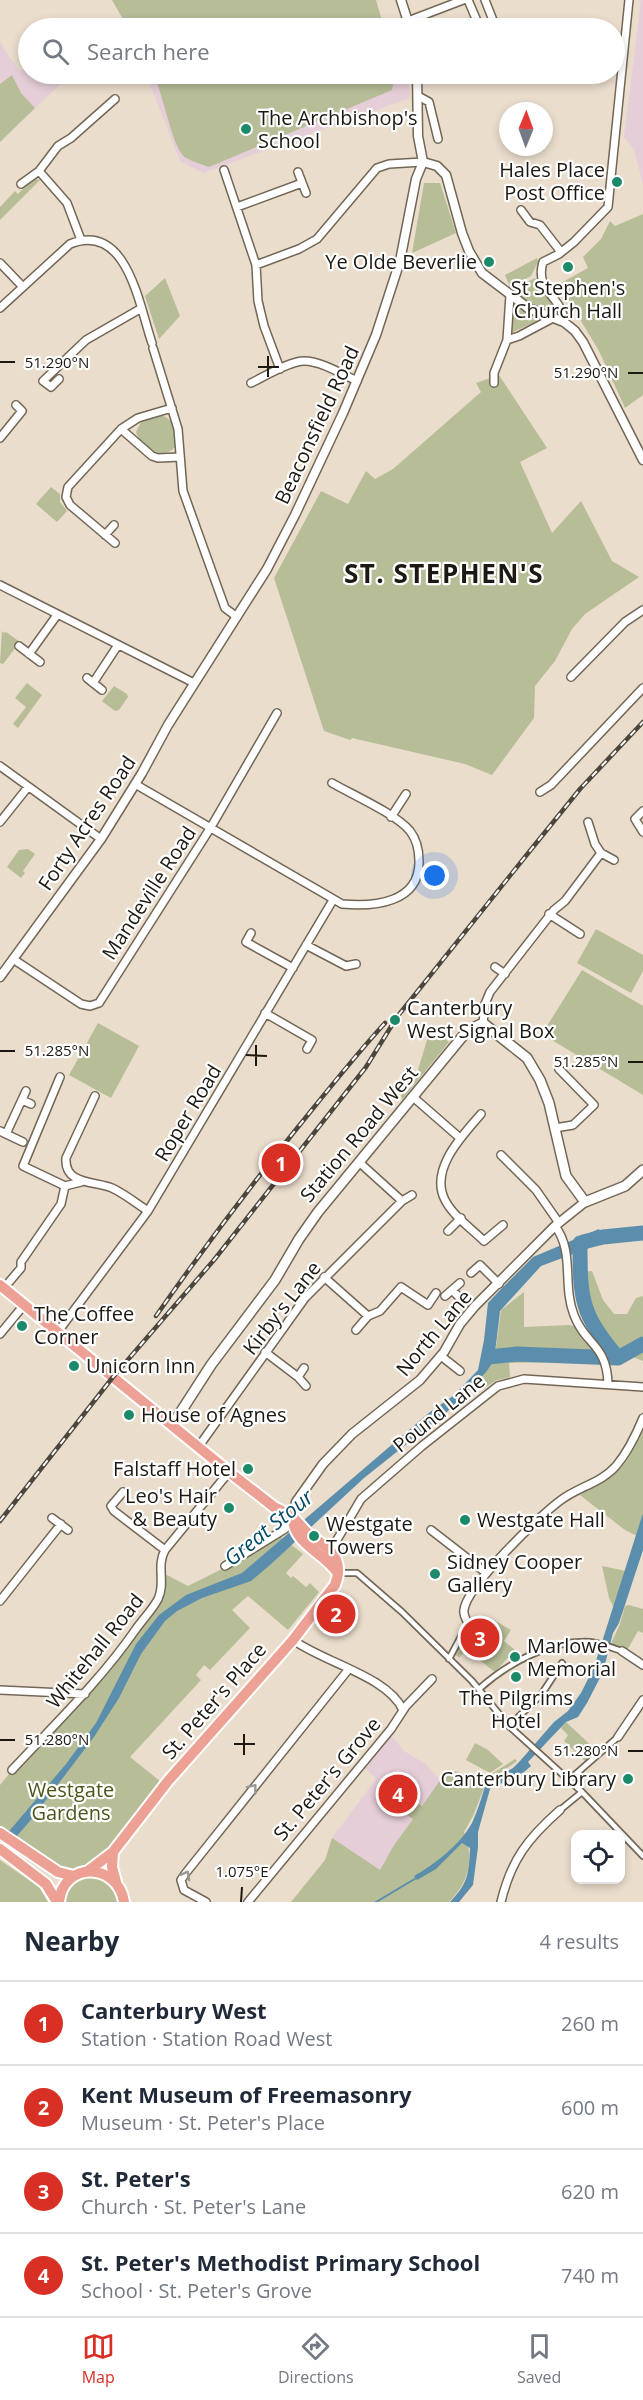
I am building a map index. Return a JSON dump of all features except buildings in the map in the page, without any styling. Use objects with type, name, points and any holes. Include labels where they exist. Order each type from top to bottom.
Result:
[{"type":"main road","name":"Station Road West","points":[[172,1424],[211,1365],[275,1280],[299,1239],[324,1205],[467,1031],[483,1023]]},
{"type":"main road","points":[[483,1023],[526,1058],[540,1080],[555,1128],[566,1176],[585,1203],[625,1186],[643,1170]]},
{"type":"main road","points":[[2,1287],[229,1472],[303,1531],[331,1550],[336,1561],[337,1572]]},
{"type":"main road","points":[[303,1531],[310,1549],[328,1561],[337,1572]]},
{"type":"main road","name":"St. Peter's Place","points":[[74,1876],[88,1871],[113,1852],[168,1781],[293,1640],[335,1585],[337,1572]]},
{"type":"main road","points":[[0,1833],[58,1872],[74,1876],[63,1888],[58,1902]]},
{"type":"main road","points":[[0,1849],[46,1884],[58,1902]]},
{"type":"main road","points":[[113,1852],[112,1867],[124,1902]]},
{"type":"main road","points":[[88,1871],[98,1872],[116,1882]]},
{"type":"street","points":[[401,0],[407,18]]},
{"type":"street","points":[[424,18],[463,0]]},
{"type":"street","points":[[468,0],[476,18]]},
{"type":"street","points":[[484,0],[492,18]]},
{"type":"street","points":[[625,39],[629,0]]},
{"type":"street","points":[[417,84],[418,136],[423,162]]},
{"type":"street","points":[[564,322],[561,310],[542,283],[540,277],[543,262],[561,252],[600,218],[608,207],[620,84]]},
{"type":"street","points":[[418,96],[429,102],[438,139]]},
{"type":"street","points":[[21,184],[39,171],[58,146],[115,99]]},
{"type":"street","points":[[256,265],[299,249],[317,239],[373,172],[389,164],[423,162],[437,166],[446,175],[462,233],[482,273],[528,308],[564,322],[575,331],[583,342],[643,460]]},
{"type":"street","name":"Beaconsfield Road","points":[[194,683],[267,568],[295,515],[357,381],[393,287],[407,231],[416,179],[423,162]]},
{"type":"street","points":[[224,170],[256,265],[258,301],[264,326],[280,369]]},
{"type":"street","points":[[39,171],[67,203],[81,240]]},
{"type":"street","points":[[298,172],[306,193]]},
{"type":"street","points":[[237,207],[302,183]]},
{"type":"street","points":[[520,210],[530,222],[540,225],[561,252]]},
{"type":"street","points":[[0,308],[69,244],[81,240],[100,241],[118,256],[127,271],[153,345],[155,365],[178,429],[184,496],[225,608],[237,617]]},
{"type":"street","points":[[0,263],[23,287]]},
{"type":"street","points":[[494,383],[494,373],[507,340],[510,294]]},
{"type":"street","points":[[59,379],[51,387],[43,381],[86,340],[140,309]]},
{"type":"street","points":[[507,340],[553,318]]},
{"type":"street","points":[[251,383],[280,369],[304,361],[357,381]]},
{"type":"street","points":[[0,438],[22,411],[16,405]]},
{"type":"street","points":[[115,543],[70,505],[66,493],[71,482],[121,429],[138,418],[172,408]]},
{"type":"street","points":[[121,429],[152,456],[180,457]]},
{"type":"street","points":[[105,535],[114,525]]},
{"type":"street","points":[[0,585],[194,683]]},
{"type":"street","points":[[571,677],[625,622],[643,610]]},
{"type":"street","points":[[29,654],[57,615]]},
{"type":"street","points":[[102,690],[90,680],[118,645]]},
{"type":"street","points":[[19,646],[40,662]]},
{"type":"street","name":"Forty Acres Road","points":[[0,977],[101,839],[194,683]]},
{"type":"street","points":[[540,792],[551,785],[643,688]]},
{"type":"street","name":"Mandeville Road","points":[[13,959],[81,1004],[99,1003],[211,827],[277,713]]},
{"type":"street","points":[[0,766],[101,839]]},
{"type":"street","points":[[135,784],[342,904],[376,904],[399,897],[412,887],[419,871],[417,842],[409,829],[391,816],[332,783]]},
{"type":"street","points":[[0,822],[28,787]]},
{"type":"street","points":[[391,816],[406,794]]},
{"type":"street","points":[[643,811],[635,819],[643,832]]},
{"type":"street","points":[[588,822],[594,844],[601,853],[614,860]]},
{"type":"street","points":[[483,1023],[485,1004],[490,992],[550,913],[565,901],[601,853]]},
{"type":"street","name":"Roper Road","points":[[57,1333],[148,1211],[231,1075],[265,1013],[333,900]]},
{"type":"street","points":[[550,913],[580,934]]},
{"type":"street","points":[[251,933],[246,942],[293,968]]},
{"type":"street","points":[[306,945],[346,966],[356,964]]},
{"type":"street","points":[[495,967],[505,974]]},
{"type":"street","points":[[265,1013],[312,1040],[308,1049]]},
{"type":"street","points":[[555,1128],[573,1125],[594,1105],[559,1069]]},
{"type":"street","points":[[60,1077],[23,1166],[65,1186],[81,1182],[112,1188],[148,1211]]},
{"type":"street","points":[[23,1142],[3,1133],[26,1091]]},
{"type":"street","points":[[81,1182],[65,1167],[66,1158],[95,1096]]},
{"type":"street","points":[[413,1097],[460,1138]]},
{"type":"street","points":[[22,1100],[31,1104]]},
{"type":"street","points":[[481,1114],[460,1138],[445,1164],[441,1182],[445,1200],[484,1240],[503,1225]]},
{"type":"street","points":[[501,1155],[536,1190],[557,1224],[564,1240],[568,1260],[568,1295],[574,1316],[606,1364],[608,1384]]},
{"type":"street","points":[[360,1163],[402,1201]]},
{"type":"street","points":[[2,1287],[21,1268],[21,1262],[61,1204],[65,1186]]},
{"type":"street","name":"Kirby's Lane","points":[[199,1446],[305,1298],[402,1201],[412,1196]]},
{"type":"street","name":"North Lane","points":[[303,1531],[296,1502],[322,1464],[352,1434],[420,1380],[441,1356],[460,1324],[467,1306],[499,1284],[557,1224],[585,1203]]},
{"type":"street","points":[[448,1231],[461,1218]]},
{"type":"street","points":[[471,1273],[480,1265],[499,1284]]},
{"type":"street","points":[[324,1277],[368,1316]]},
{"type":"street","points":[[445,1296],[460,1283]]},
{"type":"street","points":[[356,1330],[368,1316],[380,1311],[401,1287],[428,1305],[436,1293]]},
{"type":"street","points":[[452,1290],[467,1306]]},
{"type":"street","points":[[0,1334],[24,1305]]},
{"type":"street","points":[[266,1352],[306,1386]]},
{"type":"street","points":[[441,1356],[460,1371]]},
{"type":"street","points":[[298,1377],[304,1368]]},
{"type":"street","name":"Pound Lane","points":[[331,1550],[361,1500],[422,1446],[493,1389],[511,1381],[524,1379],[643,1387]]},
{"type":"street","points":[[449,1659],[468,1623],[464,1607],[485,1572],[558,1502],[600,1479],[616,1466],[643,1418]]},
{"type":"street","points":[[123,1492],[111,1506],[114,1511],[165,1551],[229,1472]]},
{"type":"street","points":[[52,1518],[68,1530]]},
{"type":"street","points":[[0,1601],[61,1524]]},
{"type":"street","points":[[225,1566],[285,1529],[303,1531]]},
{"type":"street","points":[[431,1530],[485,1572]]},
{"type":"street","name":"Whitehall Road","points":[[7,1763],[13,1769],[117,1657],[157,1601],[163,1587],[160,1565],[165,1551]]},
{"type":"street","points":[[337,1572],[357,1573],[373,1586],[479,1689],[509,1726],[582,1792],[613,1830]]},
{"type":"street","points":[[293,1640],[348,1670],[377,1682],[399,1701],[403,1710]]},
{"type":"street","points":[[479,1689],[511,1665],[564,1643],[593,1642],[622,1650],[643,1665]]},
{"type":"street","points":[[509,1726],[541,1695],[562,1663]]},
{"type":"street","points":[[206,1902],[184,1890],[181,1880],[184,1874],[348,1670]]},
{"type":"street","name":"St. Peter's Grove","points":[[248,1901],[391,1729],[403,1710],[432,1679]]},
{"type":"street","points":[[0,1690],[85,1694]]},
{"type":"street","points":[[569,1780],[618,1737],[643,1700]]},
{"type":"street","points":[[502,1902],[510,1871],[527,1841],[582,1792]]},
{"type":"street","points":[[625,1843],[643,1857]]},
{"type":"shaded area","points":[[641,0],[643,0],[643,185],[634,150],[624,137]]},
{"type":"shaded area","points":[[0,42],[18,69],[18,84],[61,84],[0,142]]},
{"type":"shaded area","name":"The Archbishop's School","points":[[150,84],[408,84],[410,98],[203,173],[180,161]]},
{"type":"shaded area","points":[[389,1732],[404,1751],[426,1764],[441,1781],[394,1845],[380,1871],[332,1838],[376,1779],[362,1765]]},
{"type":"green space","points":[[112,0],[376,0],[381,18],[122,18]]},
{"type":"green space","points":[[12,75],[21,93],[35,108],[0,142],[0,84]]},
{"type":"green space","name":"The Archbishop's School","points":[[158,84],[393,84],[392,90],[209,167],[186,158],[181,153]]},
{"type":"green space","points":[[33,178],[40,180],[0,220],[0,207],[15,191],[18,194]]},
{"type":"green space","points":[[424,183],[440,183],[456,233],[412,253]]},
{"type":"green space","points":[[643,214],[643,395],[625,408],[599,351],[559,284],[588,268],[583,257],[601,239],[610,221],[615,226]]},
{"type":"green space","points":[[537,258],[538,262],[531,276],[510,287],[505,275]]},
{"type":"green space","points":[[165,278],[180,316],[159,339],[145,296]]},
{"type":"green space","points":[[535,278],[558,311],[557,315],[527,303],[513,289]]},
{"type":"green space","points":[[512,303],[539,320],[513,332],[510,331]]},
{"type":"green space","points":[[499,375],[547,448],[520,462],[552,533],[581,501],[612,561],[639,577],[585,614],[572,629],[555,661],[535,686],[534,718],[492,775],[465,764],[352,738],[350,740],[324,731],[274,578],[321,491],[348,504],[366,471],[375,479],[393,469],[481,392],[476,383]]},
{"type":"green space","points":[[161,415],[172,423],[175,447],[170,451],[158,453],[142,443],[136,432],[141,422]]},
{"type":"green space","points":[[51,487],[60,494],[60,502],[67,511],[57,522],[36,504]]},
{"type":"green space","points":[[2,631],[20,642],[3,664],[0,663]]},
{"type":"green space","points":[[27,683],[42,695],[18,728],[13,724],[26,707],[15,698]]},
{"type":"green space","points":[[114,686],[128,697],[119,710],[115,711],[102,701]]},
{"type":"green space","points":[[28,849],[35,854],[21,878],[7,867],[19,850]]},
{"type":"green space","points":[[596,929],[643,955],[643,971],[631,993],[577,963]]},
{"type":"green space","points":[[582,970],[643,1006],[643,1095],[542,1034]]},
{"type":"green space","points":[[98,1023],[139,1046],[111,1098],[69,1075]]},
{"type":"green space","points":[[431,1027],[449,1042],[402,1100],[401,1094],[413,1086]]},
{"type":"green space","points":[[592,1271],[603,1300],[614,1314],[627,1314],[636,1298],[643,1296],[643,1361],[616,1349],[600,1334],[590,1315],[582,1272]]},
{"type":"green space","points":[[524,1292],[524,1327],[569,1325],[577,1327],[605,1361],[509,1363],[510,1377],[495,1381],[485,1388],[477,1381],[494,1362],[501,1310]]},
{"type":"green space","points":[[643,1426],[643,1513],[637,1536],[625,1530],[580,1495],[614,1475],[626,1461]]},
{"type":"green space","name":"Westgate Gardens","points":[[280,1536],[303,1554],[286,1573],[306,1587],[310,1583],[319,1592],[288,1630],[248,1596],[232,1610],[250,1628],[210,1670],[204,1665],[196,1675],[201,1680],[130,1757],[165,1785],[113,1852],[74,1876],[0,1833],[0,1785],[90,1691],[157,1601],[161,1572],[188,1586],[252,1554]]},
{"type":"green space","points":[[602,1566],[626,1571],[614,1608],[609,1598]]},
{"type":"green space","points":[[625,1606],[643,1609],[643,1633],[638,1631],[625,1654],[610,1646]]},
{"type":"green space","points":[[484,1618],[511,1630],[504,1641],[515,1650],[495,1672],[466,1650],[459,1658],[455,1654],[474,1619]]},
{"type":"green space","points":[[566,1722],[597,1751],[586,1762],[564,1741],[568,1735],[561,1728]]},
{"type":"green space","points":[[475,1743],[488,1750],[503,1764],[490,1773],[466,1760]]},
{"type":"green space","points":[[515,1759],[517,1761],[486,1783],[464,1832],[469,1852],[468,1870],[461,1886],[449,1902],[291,1902],[325,1860],[332,1838],[380,1870],[394,1845],[413,1819],[390,1804],[399,1791],[422,1806],[448,1769],[482,1780]]},
{"type":"green space","points":[[0,1860],[39,1887],[48,1902],[0,1902]]},
{"type":"green space","points":[[97,1876],[115,1888],[120,1902],[64,1902],[75,1882]]},
{"type":"water","points":[[599,1229],[605,1242],[541,1266],[500,1311],[494,1361],[447,1412],[364,1478],[251,1581],[202,1598],[177,1611],[165,1621],[141,1654],[119,1698],[94,1737],[30,1821],[0,1855],[0,1842],[66,1764],[96,1723],[136,1644],[159,1615],[186,1595],[242,1573],[430,1412],[453,1396],[478,1370],[488,1303],[533,1257]]},
{"type":"water","points":[[643,1513],[643,1550],[619,1623],[613,1633],[603,1672],[578,1717],[566,1722],[528,1762],[531,1766],[524,1772],[490,1789],[478,1832],[473,1885],[459,1902],[450,1902],[461,1889],[466,1878],[470,1848],[462,1843],[436,1869],[417,1880],[414,1876],[438,1860],[461,1839],[472,1823],[486,1783],[513,1768],[554,1722],[568,1711],[581,1693],[594,1667]]},
{"type":"waterway","name":"Great Stour","points":[[583,1242],[603,1237],[643,1233]]},
{"type":"waterway","name":"Great Stour","points":[[580,1243],[582,1293],[585,1305],[596,1329],[618,1358]]},
{"type":"waterway","name":"Great Stour","points":[[489,1357],[517,1354],[618,1358],[643,1344]]},
{"type":"waterway","points":[[376,1902],[418,1877]]},
{"type":"railway","points":[[0,1521],[113,1377],[214,1260],[366,1067],[397,1017],[529,852],[580,789],[643,722]]},
{"type":"railway","points":[[156,1316],[258,1177],[385,1023]]},
{"type":"place","name":"The Archbishop's School","points":[[246,129]]},
{"type":"place","name":"Hales Place Post Office","points":[[617,182]]},
{"type":"place","name":"Ye Olde Beverlie","points":[[489,262]]},
{"type":"place","name":"St Stephen's Church Hall","points":[[568,267]]},
{"type":"place","name":"Canterbury West Signal Box","points":[[395,1020]]},
{"type":"place","name":"Canterbury West","points":[[281,1163]]},
{"type":"place","name":"The Coffee Corner","points":[[22,1326]]},
{"type":"place","name":"Unicorn Inn","points":[[74,1366]]},
{"type":"place","name":"House of Agnes","points":[[129,1415]]},
{"type":"place","name":"Falstaff Hotel","points":[[248,1469]]},
{"type":"place","name":"Leo's Hair & Beauty","points":[[229,1508]]},
{"type":"place","name":"Westgate Hall","points":[[465,1520]]},
{"type":"place","name":"Westgate Towers","points":[[314,1536]]},
{"type":"place","name":"Sidney Cooper Gallery","points":[[435,1574]]},
{"type":"place","name":"Kent Museum of Freemasonry","points":[[336,1614]]},
{"type":"place","name":"St. Peter's","points":[[480,1638]]},
{"type":"place","name":"Marlowe Memorial","points":[[515,1657]]},
{"type":"place","name":"The Pilgrims Hotel","points":[[516,1677]]},
{"type":"place","name":"Canterbury Library","points":[[628,1779]]},
{"type":"place","name":"St. Peter's Methodist Primary School","points":[[398,1794]]},
{"type":"district","name":"ST. STEPHEN'S","points":[[444,574]]}]
